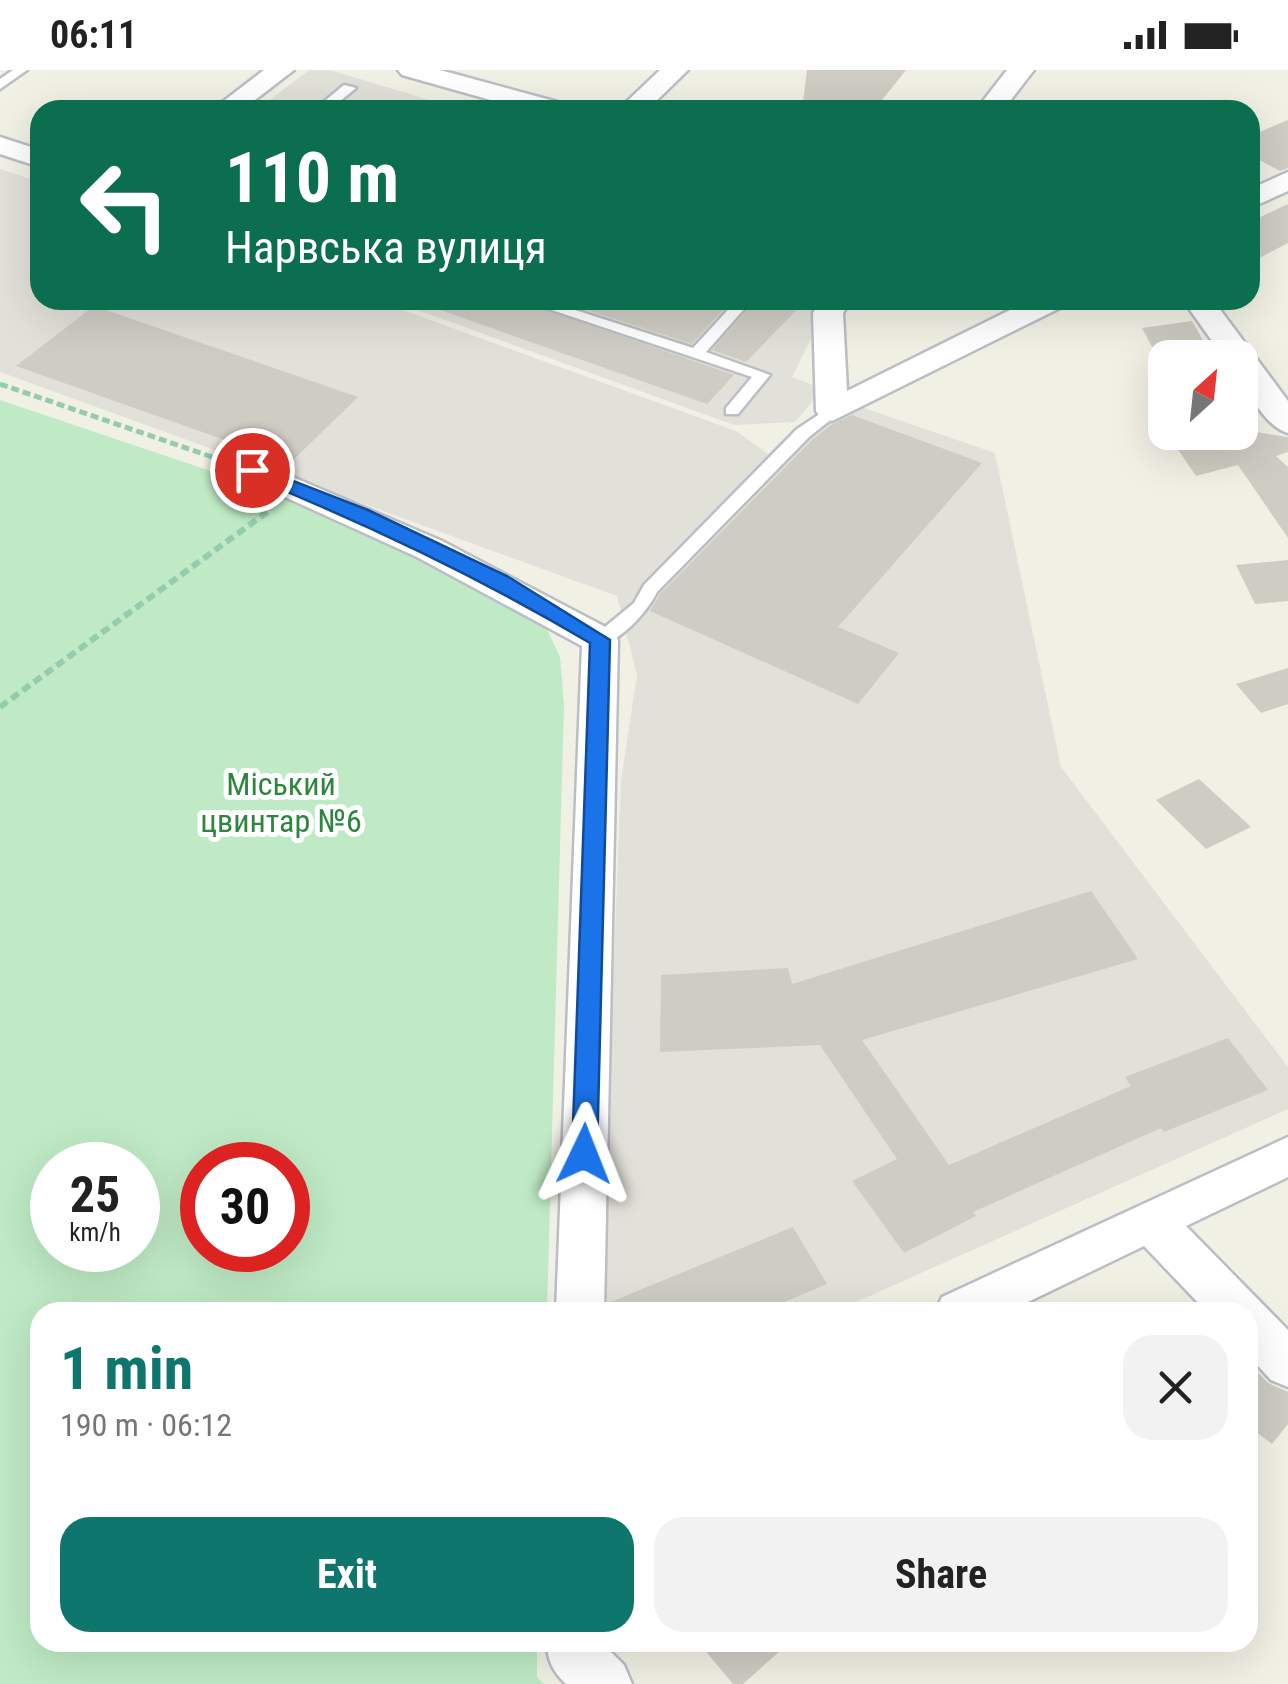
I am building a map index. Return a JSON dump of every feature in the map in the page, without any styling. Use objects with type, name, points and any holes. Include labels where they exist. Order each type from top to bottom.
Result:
[{"type":"street","points":[[411,70],[520,100]]},
{"type":"street","points":[[642,100],[676,70]]},
{"type":"street","points":[[997,100],[1021,70]]},
{"type":"street","points":[[238,100],[275,71]]},
{"type":"street","points":[[0,145],[30,155]]},
{"type":"street","points":[[1260,195],[1288,180]]},
{"type":"street","points":[[829,310],[832,411],[1032,310]]},
{"type":"street","points":[[1205,310],[1288,424]]},
{"type":"street","points":[[252,470],[361,514],[500,581],[600,640],[580,1302]]},
{"type":"street","points":[[981,1302],[1288,1156]]},
{"type":"street","points":[[1151,1222],[1228,1302]]},
{"type":"street","points":[[1258,1332],[1288,1364]]},
{"type":"street","points":[[574,1652],[605,1684]]},
{"type":"lane","points":[[0,85],[21,70]]},
{"type":"lane","points":[[334,100],[349,88]]},
{"type":"lane","points":[[560,310],[762,375],[732,411]]},
{"type":"lane","points":[[696,354],[736,310]]},
{"type":"lane","points":[[600,640],[641,607],[650,589],[803,432],[832,411]]},
{"type":"path","points":[[0,384],[252,470]]},
{"type":"path","points":[[0,708],[299,489]]},
{"type":"shaded area","points":[[309,70],[330,70],[430,100],[270,100]]},
{"type":"shaded area","points":[[0,169],[30,179],[30,310],[403,310],[736,431],[774,458],[852,404],[995,453],[1061,767],[1288,1067],[1288,1109],[856,1302],[600,1302],[621,781],[637,675],[617,596],[0,372]]},
{"type":"shaded area","points":[[418,310],[825,310],[792,377],[823,389],[795,422],[734,425]]},
{"type":"green space","name":"Міський цвинтар №6","points":[[0,400],[294,499],[490,590],[544,623],[560,657],[564,705],[547,1302],[30,1302],[30,1652],[537,1652],[537,1677],[544,1684],[0,1684]]},
{"type":"building","points":[[807,70],[906,70],[882,100],[803,100]]},
{"type":"building","points":[[1288,120],[1288,168],[1280,171],[1260,160],[1260,132]]},
{"type":"building","points":[[1288,204],[1288,243],[1260,258],[1260,217]]},
{"type":"building","points":[[89,310],[106,310],[358,397],[290,463],[16,366]]},
{"type":"building","points":[[440,310],[547,310],[734,375],[707,404]]},
{"type":"building","points":[[587,310],[723,310],[692,344]]},
{"type":"building","points":[[747,310],[796,310],[746,362],[712,350]]},
{"type":"building","points":[[1192,321],[1203,340],[1148,340],[1142,328]]},
{"type":"building","points":[[852,415],[982,463],[838,627],[899,653],[858,704],[650,611],[660,594],[812,440]]},
{"type":"building","points":[[1258,432],[1288,437],[1288,452],[1276,456],[1288,467],[1288,538],[1238,465],[1196,476],[1178,450],[1258,450]]},
{"type":"building","points":[[1288,560],[1288,601],[1255,604],[1236,565]]},
{"type":"building","points":[[1288,668],[1288,704],[1261,713],[1236,684]]},
{"type":"building","points":[[1199,779],[1251,827],[1206,849],[1156,800]]},
{"type":"building","points":[[1091,891],[1138,959],[862,1040],[949,1165],[1131,1086],[1125,1077],[1228,1038],[1268,1090],[1164,1132],[1161,1128],[973,1212],[976,1216],[904,1253],[852,1181],[897,1159],[820,1045],[660,1052],[661,975],[788,968],[792,984]]},
{"type":"building","points":[[793,1227],[827,1284],[785,1302],[610,1302]]},
{"type":"building","points":[[1258,1372],[1268,1383],[1288,1392],[1288,1424],[1272,1444],[1258,1434]]},
{"type":"building","points":[[706,1652],[779,1652],[743,1684],[733,1684]]},
{"type":"route","points":[[252,470],[361,514],[500,581],[600,640],[584,1154]]}]
